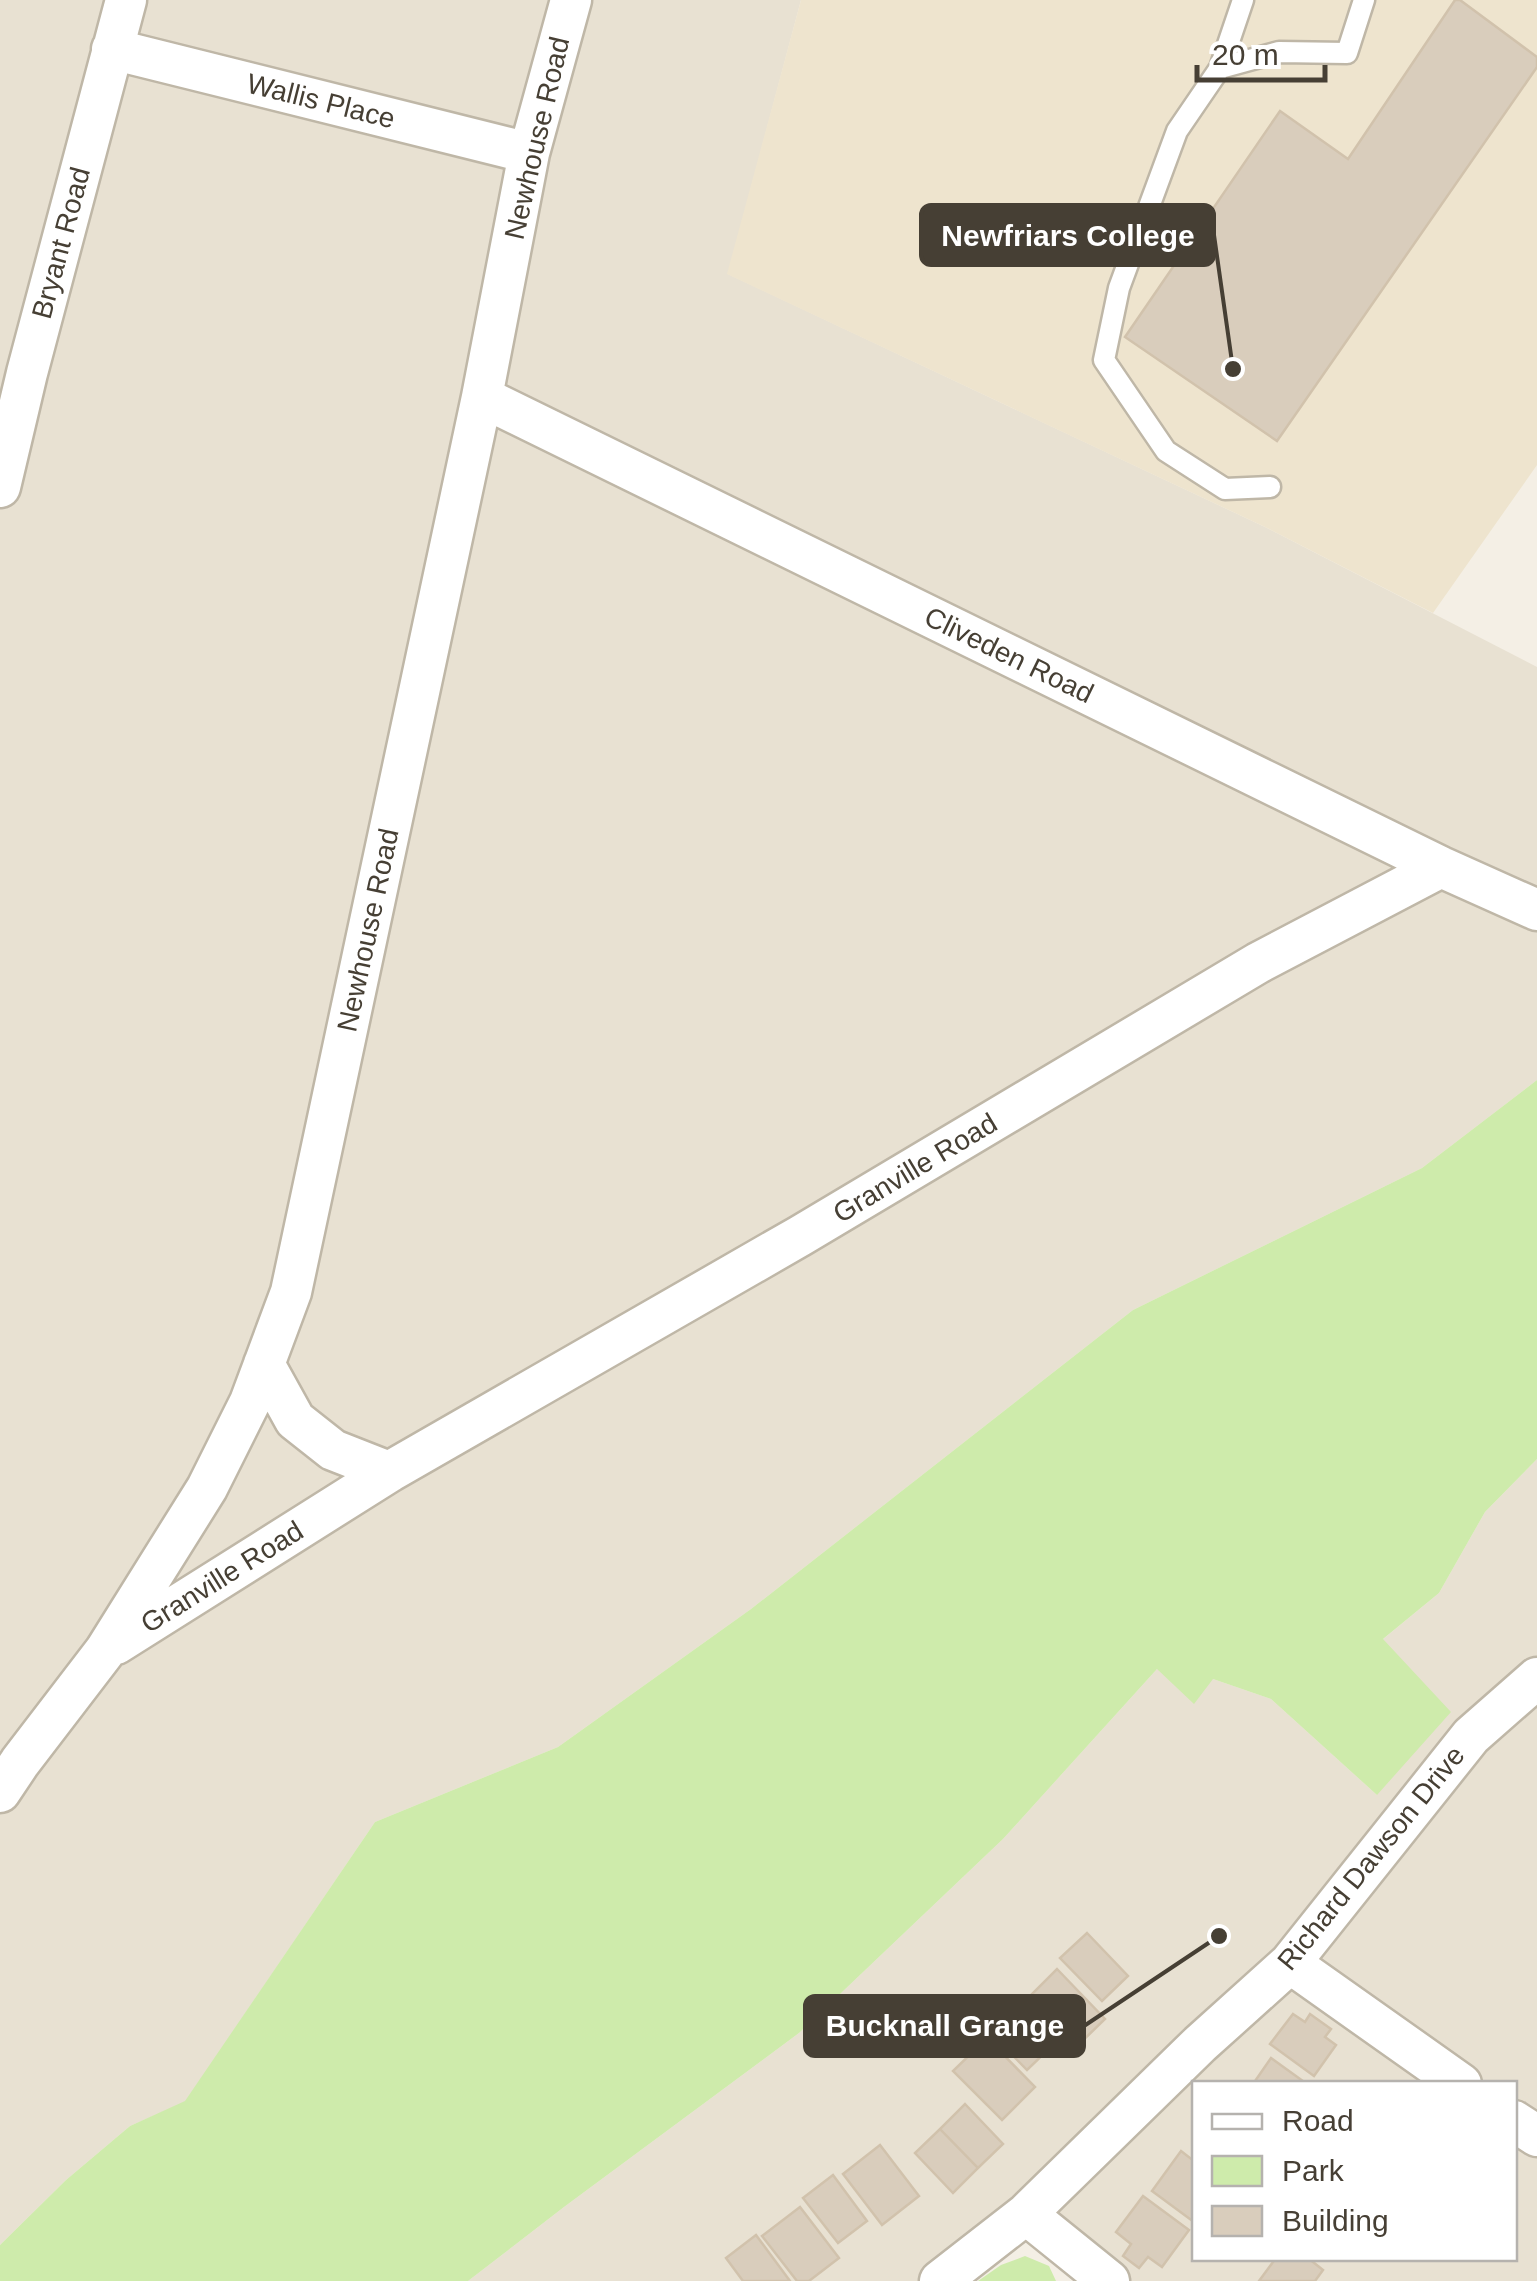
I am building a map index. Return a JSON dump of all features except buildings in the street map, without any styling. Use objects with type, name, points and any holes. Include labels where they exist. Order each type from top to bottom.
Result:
[{"type":"street","name":"Bryant Road","points":[[0,487],[14,370],[126,0]]},
{"type":"street","name":"Newhouse Road","points":[[0,1792],[105,1650],[207,1488],[250,1402],[290,1292],[482,397],[529,153],[571,0]]},
{"type":"street","name":"Wallis Place","points":[[112,49],[529,153]]},
{"type":"street","name":"Cliveden Road","points":[[482,397],[1441,868],[1537,910]]},
{"type":"street","name":"Granville Road","points":[[105,1650],[390,1472],[800,1236],[1258,963],[1441,868]]},
{"type":"street","points":[[264,1364],[295,1420],[333,1450],[390,1472]]},
{"type":"street","name":"Richard Dawson Drive","points":[[940,2281],[1026,2214],[1200,2044],[1290,1963],[1471,1736],[1537,1678]]},
{"type":"street","points":[[1290,1963],[1456,2081]]},
{"type":"street","points":[[1026,2214],[1100,2278]]},
{"type":"lane","points":[[1242,0],[1220,68],[1177,131],[1119,288],[1104,360],[1166,451],[1226,489],[1270,488]]},
{"type":"lane","points":[[1220,68],[1279,52],[1347,53],[1364,0]]},
{"type":"shaded area","points":[[0,0],[801,0],[728,274],[1265,527],[1537,667],[1537,1080],[1422,1168],[1133,1310],[751,1609],[558,1747],[375,1822],[185,2102],[130,2126],[66,2180],[0,2245]]},
{"type":"shaded area","points":[[801,0],[1537,0],[1537,465],[1433,613],[1265,527],[727,274]]},
{"type":"shaded area","points":[[1537,1459],[1537,2281],[1113,2281],[1025,2200],[921,2281],[468,2281],[799,2033],[1003,1839],[1157,1669],[1213,1679],[1271,1699],[1377,1795],[1382,1640],[1439,1593],[1485,1512]]},
{"type":"green space","points":[[1537,1080],[1537,1459],[1485,1512],[1439,1593],[1383,1639],[1451,1712],[1377,1795],[1271,1699],[1213,1679],[1194,1704],[1157,1669],[1003,1839],[799,2033],[468,2281],[0,2281],[0,2245],[66,2180],[130,2126],[185,2101],[375,1822],[558,1747],[751,1609],[1133,1310],[1422,1168]]},
{"type":"green space","points":[[1025,2256],[1049,2266],[1056,2281],[978,2281],[1001,2265]]},
{"type":"place","name":"Newfriars College","points":[[1233,369]]},
{"type":"place","name":"Bucknall Grange","points":[[1219,1936]]}]
